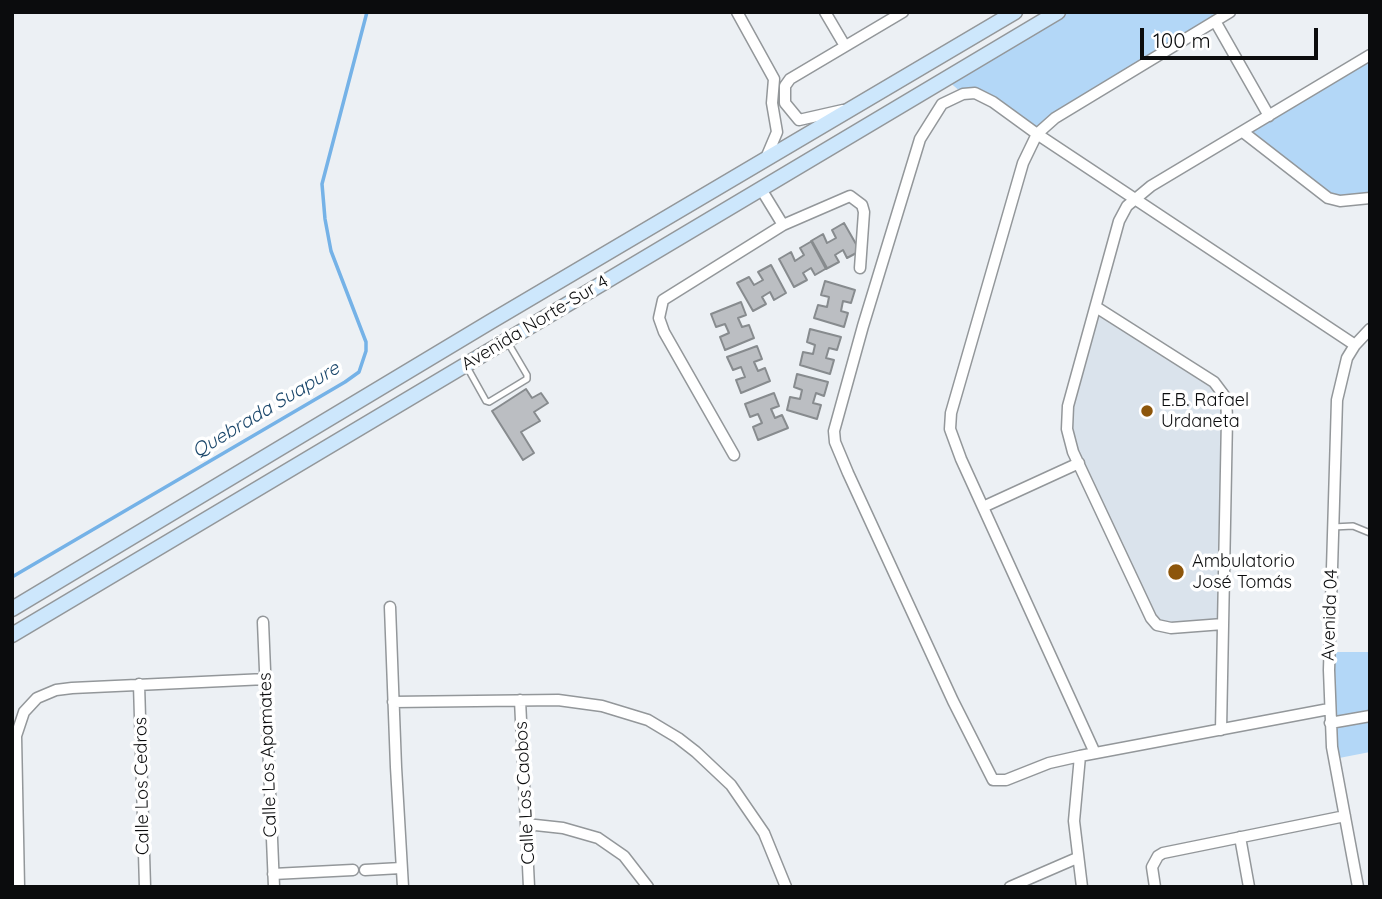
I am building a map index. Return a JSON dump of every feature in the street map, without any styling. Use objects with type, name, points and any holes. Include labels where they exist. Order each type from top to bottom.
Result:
[{"type":"main road","name":"Avenida Norte-Sur 4","points":[[12,609],[1015,12]]},
{"type":"main road","name":"Avenida Norte-Sur 4","points":[[12,635],[1058,12]]},
{"type":"street","points":[[737,12],[773,76],[772,103],[777,132],[765,160]]},
{"type":"street","points":[[824,12],[845,46]]},
{"type":"street","points":[[799,120],[783,98],[785,86],[790,79],[903,12]]},
{"type":"street","points":[[1095,753],[953,438],[951,413],[1023,163],[1037,134],[1055,118],[1230,12]]},
{"type":"street","points":[[1215,22],[1269,116]]},
{"type":"street","points":[[1223,624],[1171,628],[1157,625],[1151,618],[1069,440],[1066,416],[1119,221],[1134,199],[1370,55]]},
{"type":"street","points":[[946,79],[963,94]]},
{"type":"street","points":[[1329,709],[1080,756],[1049,763],[997,782],[991,778],[904,595],[834,437],[835,422],[920,139],[942,104],[963,94],[975,93],[993,102],[1355,345],[1370,329]]},
{"type":"street","points":[[772,103],[783,98]]},
{"type":"street","points":[[777,132],[799,120],[855,107]]},
{"type":"street","points":[[1243,132],[1328,198],[1340,201],[1370,198]]},
{"type":"street","points":[[761,189],[783,225]]},
{"type":"street","points":[[734,455],[664,332],[659,313],[663,300],[783,225],[850,196],[862,205],[864,212],[860,268]]},
{"type":"street","points":[[1096,307],[1220,386],[1226,398],[1222,730]]},
{"type":"street","name":"Avenida 04","points":[[1355,345],[1343,370],[1338,400],[1329,709],[1358,887]]},
{"type":"street","points":[[983,507],[1079,463]]},
{"type":"street","points":[[390,607],[403,887]]},
{"type":"street","name":"Calle Los Apamates","points":[[263,622],[274,887]]},
{"type":"street","points":[[19,887],[16,736],[24,712],[37,698],[46,693],[72,688],[266,679]]},
{"type":"street","name":"Calle Los Cedros","points":[[139,684],[145,887]]},
{"type":"street","name":"Calle Los Caobos","points":[[520,700],[529,887]]},
{"type":"street","points":[[393,702],[579,702],[622,710],[648,720],[678,738],[714,767],[743,799],[764,833],[786,887]]},
{"type":"street","points":[[1330,723],[1370,716]]},
{"type":"street","points":[[1080,756],[1074,821],[1082,887]]},
{"type":"street","points":[[1156,887],[1152,867],[1157,856],[1186,847],[1345,816]]},
{"type":"street","points":[[526,824],[563,828],[598,838],[624,856],[648,887]]},
{"type":"street","points":[[1240,837],[1249,887]]},
{"type":"street","points":[[1010,887],[1077,858]]},
{"type":"street","points":[[273,874],[401,868]]},
{"type":"lane","points":[[465,364],[485,401],[489,402],[527,379],[507,340]]},
{"type":"lane","points":[[1333,527],[1353,526],[1370,533]]},
{"type":"shaded area","points":[[1058,12],[1230,12],[1037,134],[993,102],[963,94],[946,79]]},
{"type":"shaded area","points":[[1370,55],[1370,198],[1340,201],[1243,132]]},
{"type":"shaded area","name":"E.B. Rafael Urdaneta","points":[[1096,307],[1223,392],[1223,624],[1157,625],[1067,429]]},
{"type":"shaded area","points":[[1329,652],[1370,652],[1370,752],[1334,759]]},
{"type":"building","points":[[844,223],[860,251],[847,258],[843,250],[835,255],[839,262],[826,269],[811,241],[823,234],[827,243],[836,238],[832,230]]},
{"type":"building","points":[[812,241],[827,268],[815,275],[811,268],[803,273],[807,280],[794,287],[779,259],[791,252],[795,261],[804,255],[800,248]]},
{"type":"building","points":[[771,265],[786,293],[774,300],[770,292],[762,297],[766,304],[753,311],[737,283],[749,277],[754,285],[763,280],[758,272]]},
{"type":"building","points":[[825,281],[855,290],[851,303],[843,301],[841,311],[848,313],[844,327],[814,318],[818,305],[827,307],[829,297],[821,295]]},
{"type":"building","points":[[741,302],[746,315],[738,318],[742,327],[749,325],[754,338],[725,350],[720,337],[729,333],[725,324],[716,327],[711,314]]},
{"type":"building","points":[[810,329],[841,337],[837,350],[829,348],[826,358],[834,360],[830,374],[800,365],[803,352],[813,354],[815,345],[807,342]]},
{"type":"building","points":[[757,346],[762,359],[754,362],[758,371],[765,368],[770,381],[741,393],[736,380],[745,377],[741,367],[733,370],[727,357]]},
{"type":"building","points":[[797,374],[828,382],[824,396],[816,393],[813,403],[821,405],[817,419],[787,410],[790,397],[800,399],[802,390],[794,387]]},
{"type":"building","points":[[526,389],[532,398],[541,393],[548,403],[534,412],[540,421],[521,432],[534,453],[523,460],[492,411]]},
{"type":"building","points":[[774,393],[779,406],[771,409],[775,418],[782,415],[788,428],[758,440],[753,427],[762,423],[758,414],[750,417],[745,404]]},
{"type":"waterway","name":"Quebrada Suapure","points":[[12,577],[359,372],[366,342],[331,251],[322,184],[367,12]]},
{"type":"place","name":"E.B. Rafael Urdaneta","points":[[1147,411]]},
{"type":"place","name":"Ambulatorio José Tomás","points":[[1176,572]]}]
